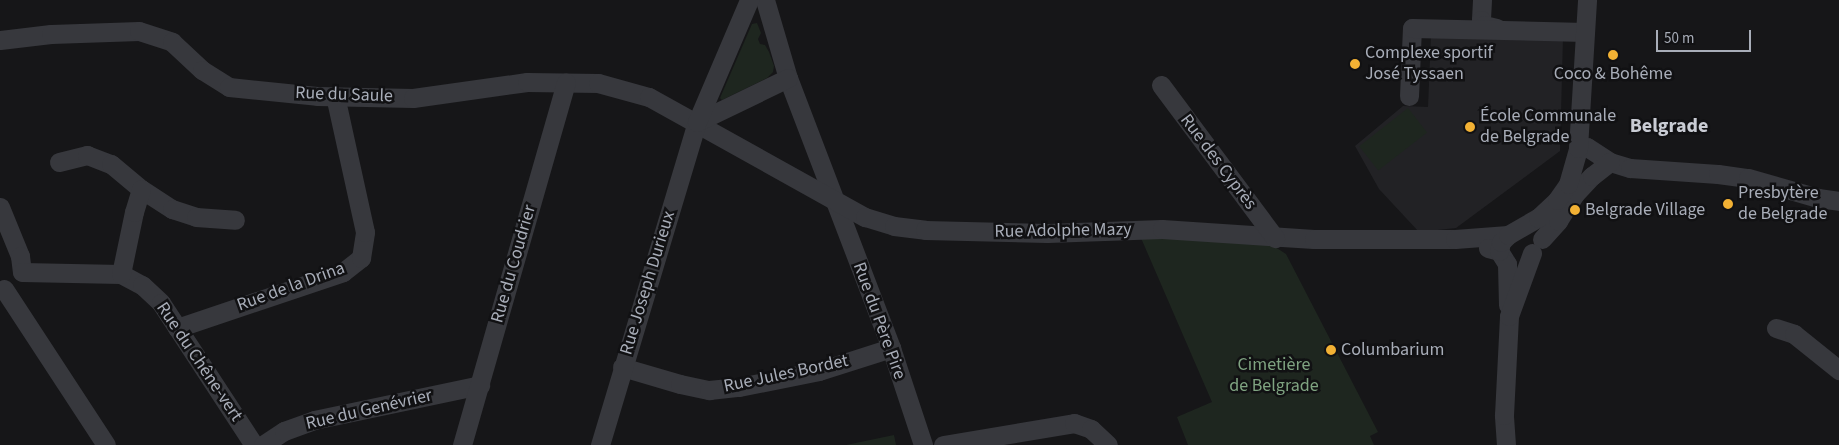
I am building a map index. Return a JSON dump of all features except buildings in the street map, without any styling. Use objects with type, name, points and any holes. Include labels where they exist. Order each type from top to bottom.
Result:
[{"type":"street","name":"Rue Joseph Durieux","points":[[600,445],[697,122],[749,0]]},
{"type":"street","points":[[765,0],[788,78],[833,197]]},
{"type":"street","points":[[1482,0],[1481,20],[1484,25],[1501,29]]},
{"type":"street","points":[[1506,445],[1504,415],[1509,316],[1505,250],[1538,218],[1568,184],[1578,148],[1587,0]]},
{"type":"street","points":[[1409,96],[1412,28],[1585,32]]},
{"type":"street","name":"Rue du Saule","points":[[0,40],[51,34],[139,31],[172,42],[202,70],[229,87],[335,96],[413,98],[527,82],[598,83],[649,97],[697,122]]},
{"type":"street","points":[[697,122],[788,78]]},
{"type":"street","name":"Rue du Coudrier","points":[[462,445],[566,83]]},
{"type":"street","name":"Rue des Cyprès","points":[[1161,85],[1275,238]]},
{"type":"street","name":"Rue de la Drina","points":[[177,328],[342,272],[361,258],[365,232],[335,96]]},
{"type":"street","name":"Rue Adolphe Mazy","points":[[697,122],[833,197],[865,217],[894,226],[925,230],[1047,233],[1162,229],[1275,238],[1455,239],[1505,250]]},
{"type":"street","points":[[1580,127],[1605,158]]},
{"type":"street","points":[[1578,148],[1587,147],[1605,158],[1630,168],[1748,178],[1818,198],[1839,201]]},
{"type":"street","points":[[59,162],[87,155],[110,164],[141,189],[172,209],[196,217],[234,220]]},
{"type":"street","points":[[1505,250],[1516,268],[1537,246],[1605,158]]},
{"type":"street","points":[[1572,168],[1578,176],[1592,176]]},
{"type":"street","points":[[121,274],[134,212],[141,189]]},
{"type":"street","name":"Rue du Père Pire","points":[[833,197],[890,348],[923,445]]},
{"type":"street","points":[[0,207],[20,256],[22,272],[2,290],[106,445]]},
{"type":"street","points":[[1509,316],[1545,224],[1538,218]]},
{"type":"street","name":"Rue du Chêne-vert","points":[[22,272],[121,274],[142,285],[155,297],[177,328],[254,445]]},
{"type":"street","points":[[1776,328],[1794,334],[1839,370]]},
{"type":"street","name":"Rue Jules Bordet","points":[[622,367],[680,384],[709,390],[739,387],[819,371],[890,348]]},
{"type":"street","name":"Rue du Genévrier","points":[[263,445],[284,431],[314,420],[480,385]]},
{"type":"street","points":[[943,445],[1074,424],[1091,429],[1108,445]]},
{"type":"shaded area","name":"École Communale de Belgrade","points":[[1431,35],[1563,38],[1560,151],[1456,228],[1419,232],[1379,189],[1355,146],[1403,106],[1428,107]]},
{"type":"green space","points":[[757,23],[761,33],[758,39],[760,44],[765,45],[769,52],[774,66],[773,72],[767,78],[722,100],[720,98],[752,24]]},
{"type":"green space","points":[[1408,108],[1427,132],[1378,171],[1359,146]]},
{"type":"green space","name":"Cimetière de Belgrade","points":[[1153,235],[1272,245],[1286,254],[1378,432],[1370,436],[1374,445],[1188,445],[1177,417],[1212,402],[1141,238]]},
{"type":"green space","points":[[894,435],[896,445],[846,445]]},
{"type":"place","name":"Coco & Bohême","points":[[1613,55]]},
{"type":"place","name":"Complexe sportif José Tyssaen","points":[[1355,64]]},
{"type":"place","name":"École Communale de Belgrade","points":[[1470,127]]},
{"type":"place","name":"Presbytère de Belgrade","points":[[1728,204]]},
{"type":"place","name":"Belgrade Village","points":[[1575,210]]},
{"type":"place","name":"Columbarium","points":[[1331,350]]},
{"type":"district","name":"Belgrade","points":[[1669,126]]}]
